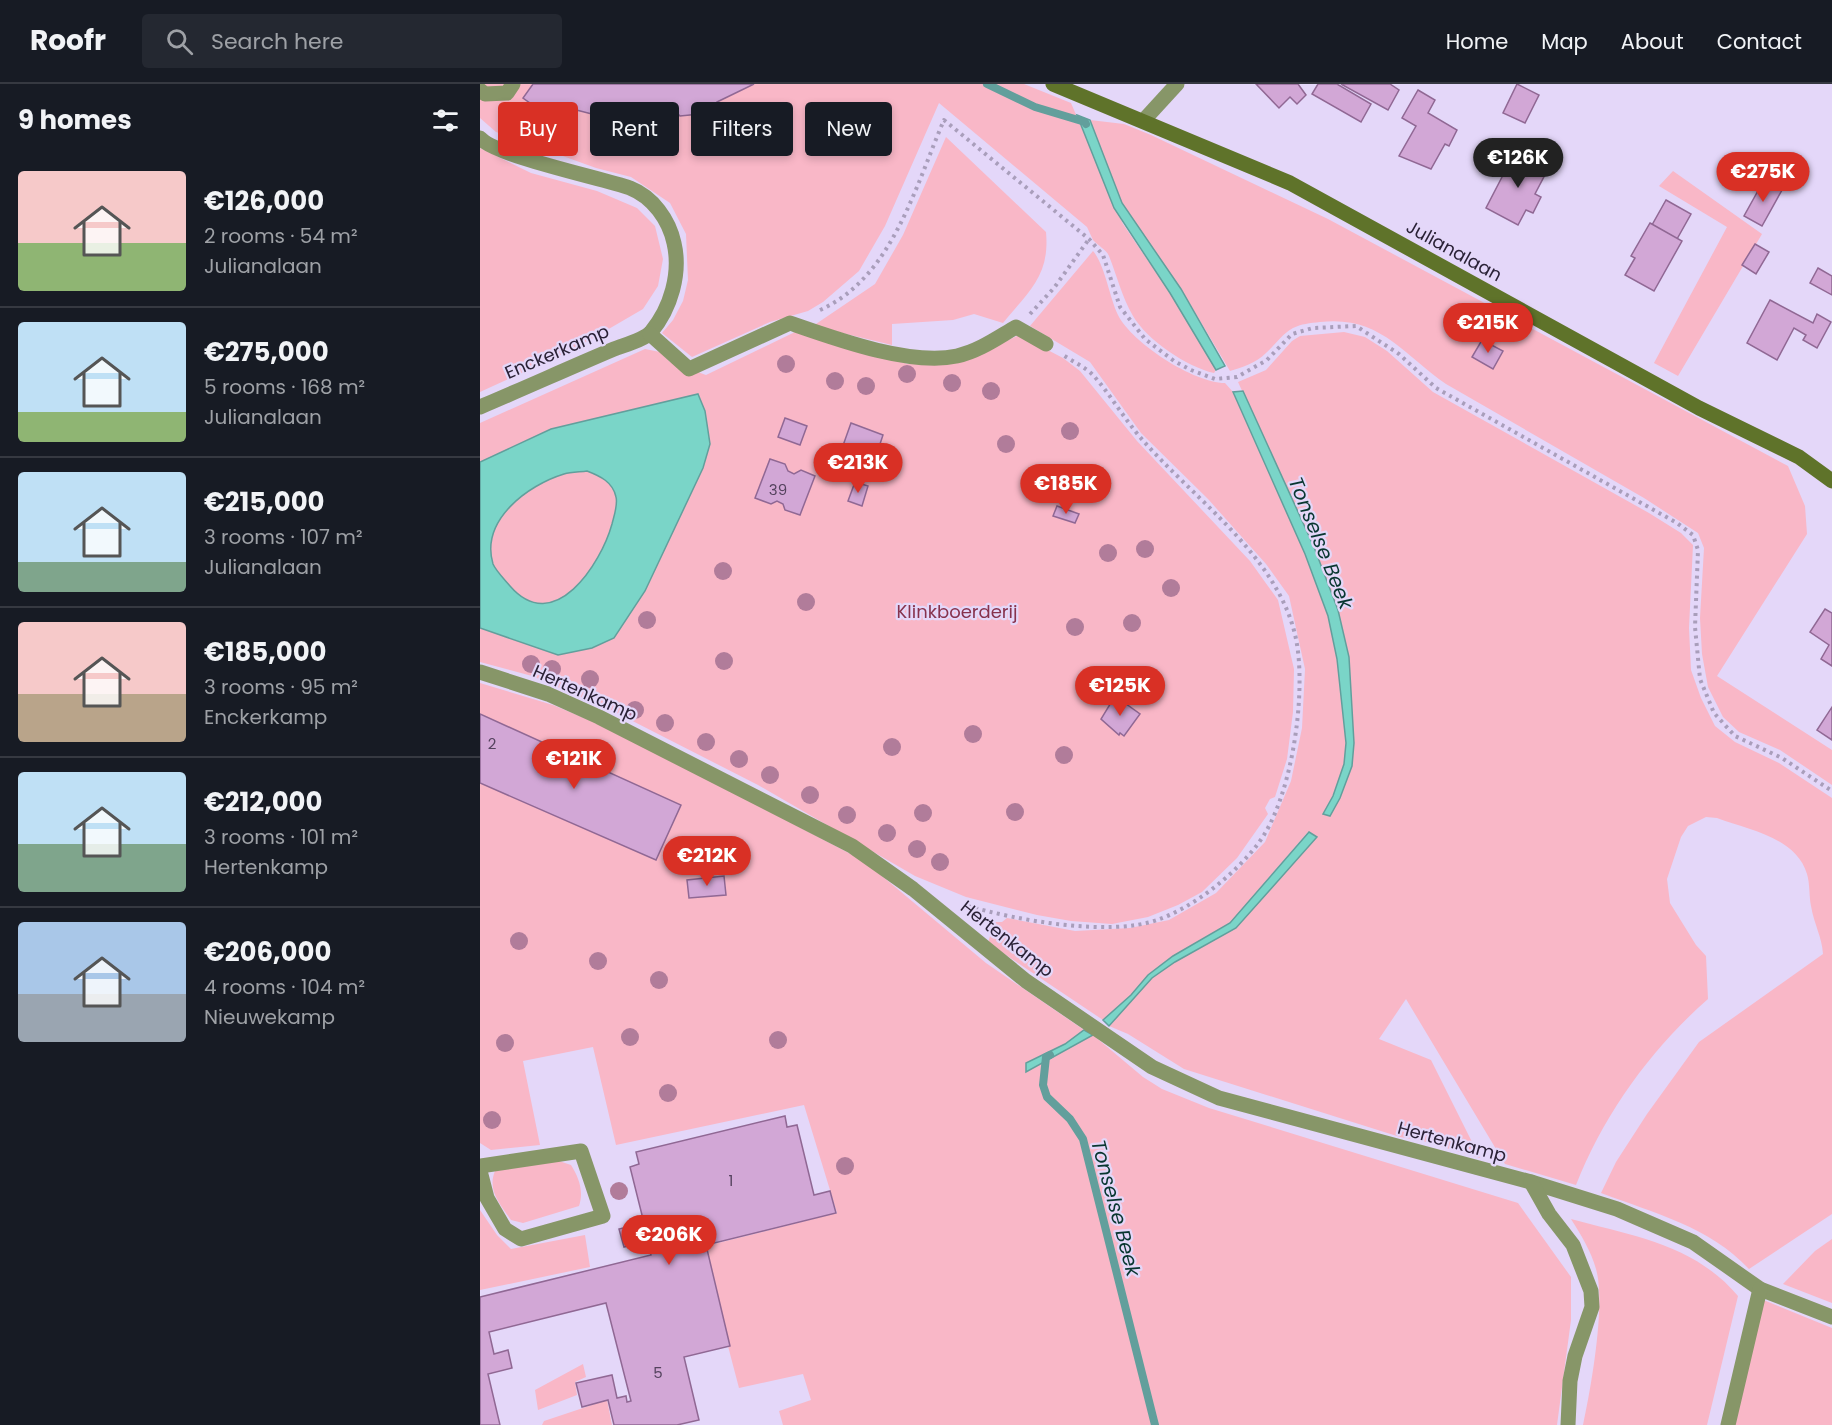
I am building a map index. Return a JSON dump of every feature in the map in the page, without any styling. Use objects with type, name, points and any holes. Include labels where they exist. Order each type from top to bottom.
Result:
[{"type":"street","points":[[482,96],[507,93],[513,84]]},
{"type":"street","name":"Julianalaan","points":[[1053,84],[1144,120],[1290,183],[1699,408],[1799,458],[1832,481]]},
{"type":"street","points":[[1144,120],[1177,84]]},
{"type":"street","points":[[480,138],[485,143],[514,154],[633,189],[658,208],[673,235],[677,259],[675,283],[668,304],[650,334],[689,369],[790,323],[841,340],[905,355],[940,358],[976,350],[1016,327],[1046,344]]},
{"type":"street","name":"Enckerkamp","points":[[480,407],[650,334]]},
{"type":"street","name":"Hertenkamp","points":[[480,672],[548,694],[599,717],[852,846],[913,890],[1026,981],[1152,1067],[1219,1098],[1462,1166],[1531,1182],[1617,1209],[1693,1242],[1760,1289],[1832,1317]]},
{"type":"street","points":[[480,1166],[581,1150],[603,1216],[521,1239],[505,1228],[487,1198],[480,1171]]},
{"type":"street","points":[[1531,1182],[1549,1214],[1573,1245],[1591,1291],[1592,1307],[1575,1356],[1572,1373],[1568,1425]]},
{"type":"street","points":[[1728,1425],[1760,1289]]},
{"type":"path","points":[[790,323],[831,305],[867,277],[897,230],[944,120],[1089,239],[1103,255],[1120,307],[1145,339],[1174,361],[1215,379],[1237,377],[1267,360],[1292,334],[1313,328],[1356,327],[1399,354],[1436,388],[1677,523],[1693,535],[1698,550],[1695,627],[1700,679],[1714,713],[1734,736],[1782,758],[1832,791]]},
{"type":"path","points":[[1016,327],[1054,288],[1089,239]]},
{"type":"path","points":[[967,905],[988,912],[1068,926],[1116,926],[1156,920],[1206,895],[1258,844],[1276,808],[1290,772],[1297,727],[1299,682],[1296,639],[1281,597],[1269,578],[1234,533],[1140,437],[1092,374],[1046,344]]},
{"type":"green space","points":[[480,84],[1024,84],[1071,103],[1123,224],[1170,293],[1216,370],[1214,373],[1203,370],[1180,359],[1148,334],[1129,309],[1108,254],[1093,240],[1087,227],[939,103],[885,226],[859,271],[823,302],[808,311],[770,322],[692,357],[662,333],[673,320],[683,301],[688,280],[686,234],[670,203],[631,177],[563,156],[578,156],[578,102],[498,102],[498,133],[480,118]]},
{"type":"green space","points":[[1090,120],[1124,124],[1151,135],[1328,219],[1788,466],[1805,506],[1807,534],[1717,676],[1832,750],[1832,785],[1780,750],[1739,732],[1723,717],[1708,687],[1702,654],[1700,618],[1704,548],[1698,533],[1644,498],[1446,384],[1389,339],[1358,324],[1341,321],[1320,322],[1293,328],[1258,359],[1230,371],[1181,289],[1122,203]]},
{"type":"green space","points":[[946,137],[1046,232],[1045,260],[1029,292],[1003,323],[974,314],[953,320],[892,324],[892,345],[813,326],[875,284],[903,235]]},
{"type":"green space","points":[[480,148],[531,173],[597,191],[637,208],[655,226],[663,259],[658,286],[643,309],[576,348],[480,392]]},
{"type":"green space","points":[[1673,171],[1762,234],[1678,376],[1654,363],[1727,227],[1659,186]]},
{"type":"green space","points":[[1093,251],[1101,264],[1118,315],[1125,326],[1165,360],[1197,376],[1225,383],[1233,392],[1305,554],[1328,616],[1337,659],[1346,743],[1344,764],[1333,796],[1323,814],[1330,816],[1352,766],[1354,743],[1349,657],[1338,610],[1314,547],[1238,382],[1266,370],[1292,341],[1300,336],[1344,332],[1365,337],[1387,351],[1433,392],[1649,513],[1681,533],[1693,545],[1689,628],[1691,670],[1701,698],[1715,726],[1735,742],[1779,763],[1832,798],[1832,1214],[1749,1269],[1734,1254],[1699,1232],[1601,1193],[1616,1162],[1647,1114],[1699,1042],[1823,954],[1811,906],[1808,878],[1801,861],[1782,843],[1757,831],[1717,818],[1706,817],[1688,826],[1681,837],[1667,879],[1670,903],[1696,945],[1706,956],[1708,999],[1667,1039],[1631,1084],[1600,1133],[1576,1185],[1505,1164],[1406,999],[1379,1039],[1431,1060],[1480,1158],[1423,1141],[1400,1137],[1184,1069],[1128,1034],[1109,1026],[1152,978],[1175,962],[1236,928],[1317,837],[1308,832],[1230,923],[1173,956],[1148,975],[1131,995],[1103,1020],[988,943],[994,922],[1002,922],[1007,918],[1075,931],[1130,928],[1169,920],[1216,893],[1265,842],[1291,781],[1302,728],[1305,669],[1289,596],[1266,564],[1208,499],[1141,433],[1090,362],[1030,326]]},
{"type":"green space","name":"Klinkboerderij","points":[[795,332],[908,364],[933,364],[975,356],[1019,335],[1063,358],[1080,371],[1137,441],[1250,561],[1278,600],[1294,669],[1293,712],[1287,759],[1275,797],[1270,799],[1265,808],[1268,814],[1237,858],[1202,892],[1148,917],[1112,924],[1071,921],[1037,915],[966,897],[915,876],[758,785],[611,710],[532,676],[480,662],[480,423],[645,349],[660,352],[670,362],[706,375]]},
{"type":"green space","points":[[480,683],[553,705],[620,733],[864,861],[986,963],[1084,1030],[1065,1044],[1026,1063],[1026,1072],[1093,1035],[1143,1077],[1162,1089],[1209,1108],[1518,1203],[1571,1277],[1571,1320],[1557,1425],[783,1425],[779,1411],[811,1400],[803,1374],[739,1388],[702,1247],[837,1213],[804,1105],[616,1145],[593,1047],[523,1061],[540,1145],[491,1150],[480,1143]]},
{"type":"green space","points":[[559,1161],[571,1165],[576,1175],[581,1190],[579,1206],[523,1223],[511,1220],[494,1191],[495,1171]]},
{"type":"green space","points":[[480,1210],[497,1235],[511,1249],[585,1235],[590,1267],[480,1290]]},
{"type":"green space","points":[[1571,1219],[1639,1237],[1682,1253],[1721,1278],[1738,1296],[1707,1425],[1583,1425],[1596,1346],[1599,1284],[1591,1256]]},
{"type":"green space","points":[[1832,1239],[1832,1303],[1783,1284],[1815,1251]]},
{"type":"green space","points":[[1761,1299],[1832,1328],[1832,1425],[1732,1425]]},
{"type":"green space","points":[[583,1364],[586,1377],[575,1382],[577,1395],[538,1410],[535,1390]]},
{"type":"green space","points":[[607,1400],[612,1425],[542,1425],[544,1421]]},
{"type":"shaded area","points":[[1077,115],[1090,120],[1122,203],[1181,289],[1225,366],[1216,370],[1170,293],[1114,208]]},
{"type":"shaded area","points":[[1243,391],[1314,547],[1338,610],[1349,657],[1354,743],[1352,766],[1340,798],[1330,816],[1323,814],[1333,796],[1344,764],[1346,743],[1337,659],[1328,616],[1305,554],[1233,392]]},
{"type":"shaded area","points":[[698,394],[705,411],[710,444],[703,468],[645,591],[614,638],[592,648],[558,655],[480,628],[480,462],[551,429]],"holes":[[[587,471],[601,477],[609,484],[616,500],[612,524],[598,558],[573,589],[559,599],[543,603],[527,600],[510,586],[493,564],[491,548],[500,519],[522,496],[550,479],[564,474]]]},
{"type":"shaded area","points":[[1309,832],[1317,837],[1236,928],[1175,962],[1152,978],[1109,1026],[1103,1020],[1131,995],[1148,975],[1173,956],[1230,923]]},
{"type":"shaded area","points":[[1084,1030],[1093,1035],[1026,1072],[1026,1063],[1065,1044]]},
{"type":"building","points":[[533,84],[754,84],[717,102],[691,102],[691,115],[680,116],[679,102],[590,102],[590,113],[578,110],[578,102],[529,102],[523,98]]},
{"type":"building","points":[[1256,84],[1298,84],[1306,95],[1297,104],[1290,97],[1279,108]]},
{"type":"building","points":[[1318,84],[1337,84],[1371,104],[1361,122],[1312,94]]},
{"type":"building","points":[[1341,84],[1390,84],[1399,90],[1388,110]]},
{"type":"building","points":[[1517,84],[1539,95],[1525,123],[1503,113]]},
{"type":"building","points":[[1418,90],[1435,100],[1428,113],[1457,130],[1449,146],[1445,144],[1431,169],[1399,156],[1416,126],[1402,118]]},
{"type":"building","points":[[1515,152],[1548,169],[1535,194],[1541,197],[1533,213],[1526,210],[1518,225],[1486,208]]},
{"type":"building","points":[[1764,180],[1782,190],[1762,226],[1744,216]]},
{"type":"building","points":[[1666,200],[1691,214],[1677,239],[1652,225]]},
{"type":"building","points":[[1650,223],[1682,241],[1654,291],[1625,275],[1635,258],[1631,256]]},
{"type":"building","points":[[1755,244],[1769,252],[1756,274],[1742,265]]},
{"type":"building","points":[[1818,268],[1832,276],[1832,295],[1810,283]]},
{"type":"building","points":[[1770,300],[1813,323],[1817,314],[1831,322],[1817,348],[1803,340],[1806,335],[1794,328],[1777,360],[1747,343]]},
{"type":"building","points":[[1482,340],[1503,351],[1493,369],[1472,357]]},
{"type":"building","points":[[785,418],[807,426],[800,445],[778,437]]},
{"type":"building","points":[[851,423],[883,435],[873,465],[840,454]]},
{"type":"building","points":[[770,459],[785,464],[788,471],[794,474],[801,470],[815,476],[800,515],[785,510],[783,504],[777,501],[771,504],[755,498]]},
{"type":"building","points":[[855,482],[868,486],[862,506],[848,501]]},
{"type":"building","points":[[1057,506],[1079,514],[1075,523],[1053,516]]},
{"type":"building","points":[[1825,609],[1832,613],[1832,666],[1821,659],[1829,645],[1810,632]]},
{"type":"building","points":[[1115,696],[1140,714],[1124,736],[1120,733],[1119,735],[1101,719]]},
{"type":"building","points":[[1832,707],[1832,740],[1817,730]]},
{"type":"building","points":[[480,714],[681,805],[656,860],[480,783]]},
{"type":"building","points":[[724,876],[726,895],[689,898],[687,880]]},
{"type":"building","points":[[785,1116],[787,1127],[797,1125],[814,1195],[830,1191],[836,1213],[706,1245],[730,1346],[684,1357],[699,1420],[677,1425],[614,1425],[608,1400],[582,1407],[576,1383],[612,1375],[617,1398],[626,1396],[627,1402],[631,1401],[606,1303],[489,1332],[494,1354],[508,1350],[512,1368],[488,1374],[500,1425],[480,1425],[480,1297],[651,1255],[648,1241],[624,1247],[619,1229],[644,1223],[630,1167],[639,1164],[636,1152]]},
{"type":"waterway","name":"Tonselse Beek","points":[[987,84],[1035,107],[1086,124]]},
{"type":"waterway","name":"Tonselse Beek","points":[[1050,1055],[1046,1057],[1043,1085],[1047,1097],[1070,1119],[1083,1139],[1155,1425]]}]
